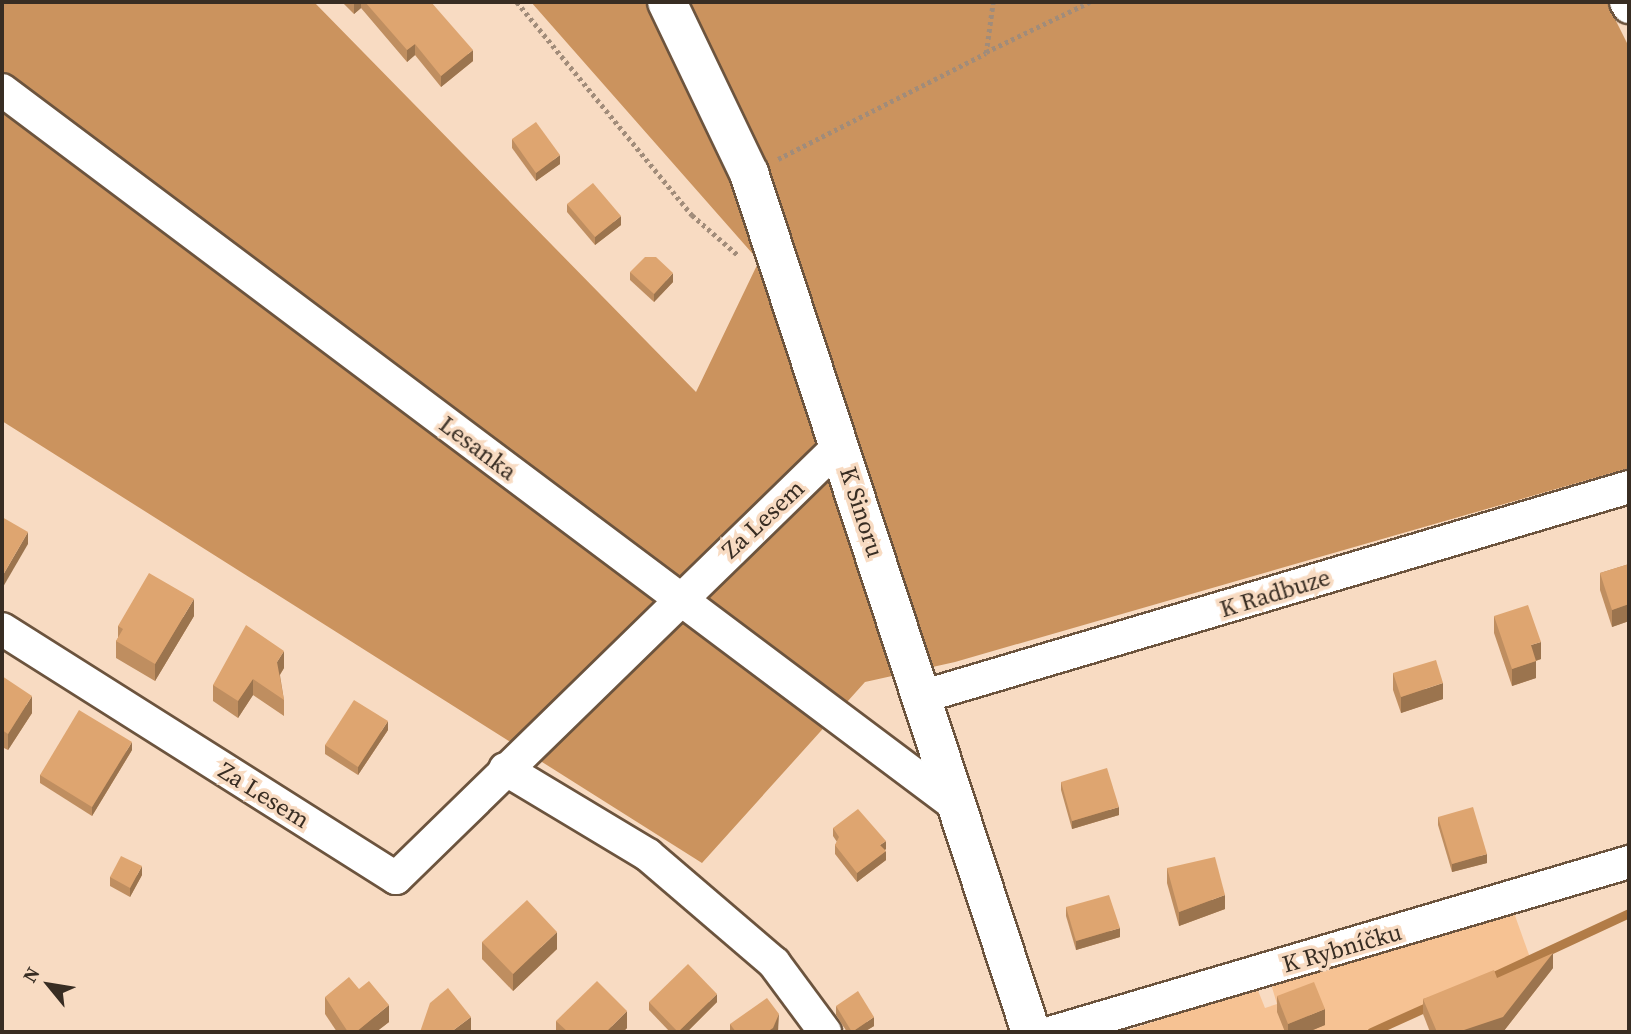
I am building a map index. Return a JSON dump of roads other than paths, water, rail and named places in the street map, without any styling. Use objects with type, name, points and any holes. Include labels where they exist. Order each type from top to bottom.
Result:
[{"type":"street","name":"K Sinoru","points":[[667,2],[749,173],[1031,1032]]},
{"type":"street","points":[[1626,2],[1629,6]]},
{"type":"street","name":"Lesanka","points":[[2,90],[956,805]]},
{"type":"street","name":"Za Lesem","points":[[2,629],[396,878],[681,597],[840,445]]},
{"type":"street","name":"K Radbuze","points":[[921,697],[1629,488]]},
{"type":"street","points":[[505,769],[648,855],[774,963],[825,1032]]},
{"type":"street","name":"K Rybníčku","points":[[1053,1032],[1629,862]]},
{"type":"waterway","points":[[1487,979],[1629,913]]},
{"type":"waterway","points":[[1371,1032],[1433,1004]]}]
